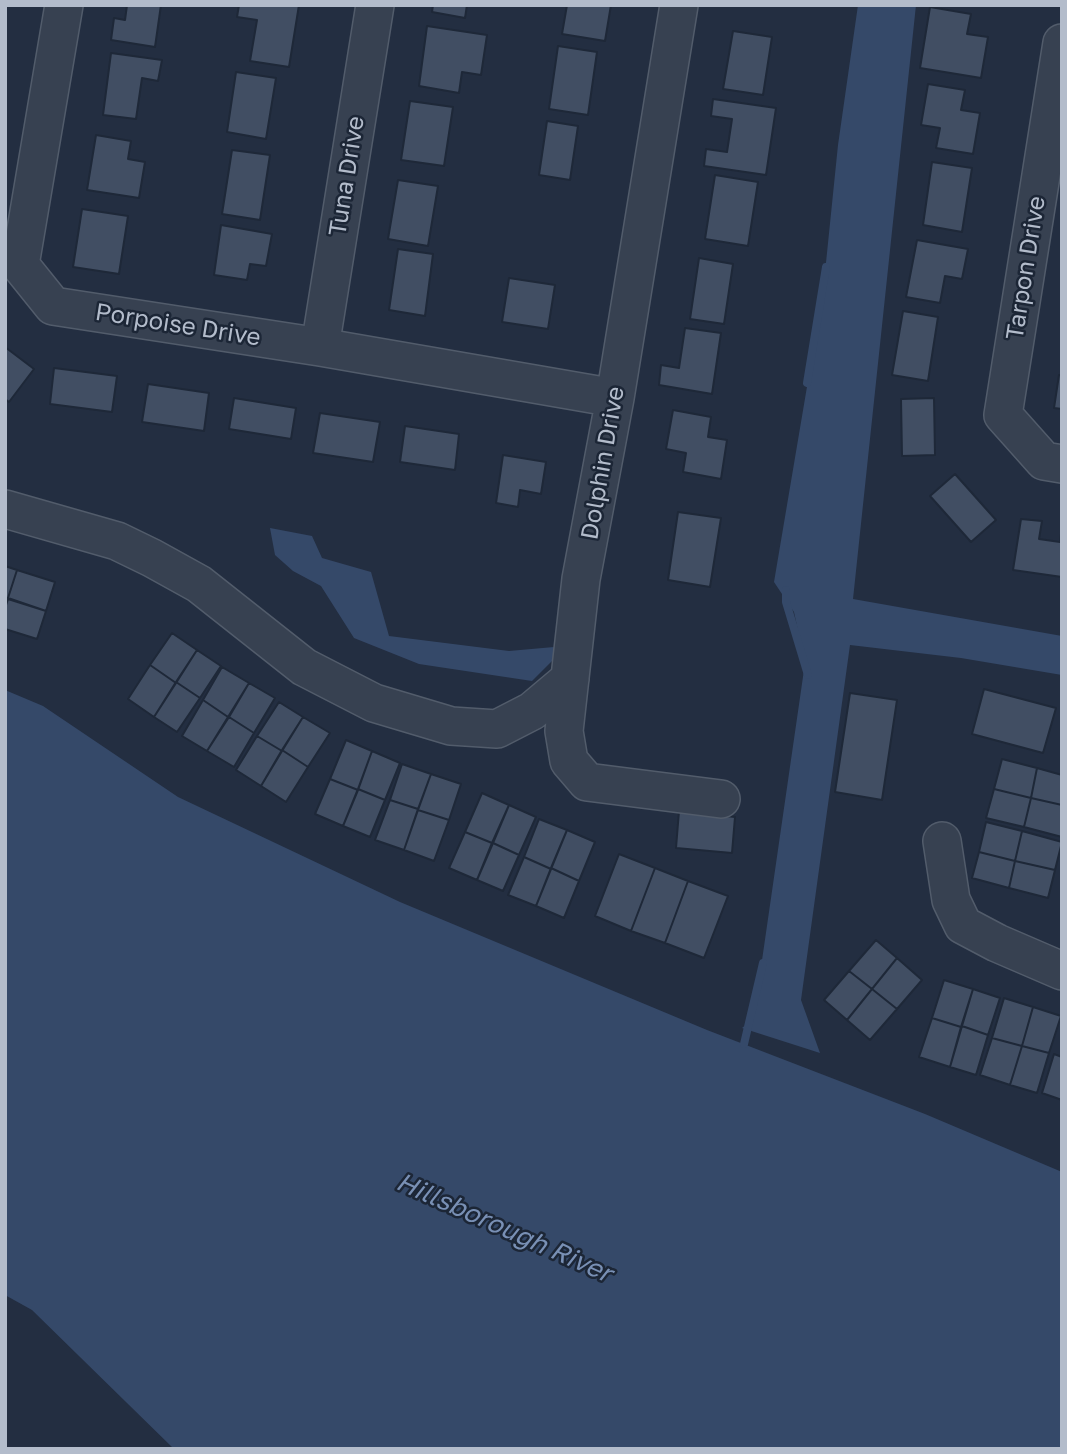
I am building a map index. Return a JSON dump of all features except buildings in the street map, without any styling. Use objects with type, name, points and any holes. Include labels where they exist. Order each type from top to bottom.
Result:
[{"type":"street","name":"Porpoise Drive","points":[[64,5],[20,265],[54,306],[320,347],[615,398]]},
{"type":"street","name":"Tuna Drive","points":[[320,347],[375,5]]},
{"type":"street","name":"Dolphin Drive","points":[[679,5],[615,398],[581,579],[564,731],[569,761],[587,782],[721,799]]},
{"type":"street","name":"Tarpon Drive","points":[[1062,43],[1003,415],[1044,461],[1062,464]]},
{"type":"street","points":[[5,509],[117,541],[152,558],[199,584],[304,667],[374,703],[451,726],[496,729],[532,711],[570,679]]},
{"type":"street","points":[[942,841],[951,900],[963,925],[996,943],[1062,971]]},
{"type":"water","points":[[858,5],[916,5],[853,599],[1062,636],[1062,675],[961,658],[850,645],[801,1000],[820,1053],[742,1028],[748,1023],[759,981],[805,663],[794,612],[774,582],[823,292],[838,145]]},
{"type":"water","points":[[270,528],[312,536],[322,558],[371,572],[389,636],[509,651],[554,647],[556,657],[532,681],[419,664],[354,638],[321,586],[293,571],[275,555]]},
{"type":"water","name":"Hillsborough River","points":[[5,690],[43,706],[178,797],[400,902],[707,1030],[925,1114],[1062,1172],[1062,1449],[174,1449],[32,1310],[5,1295]]},
{"type":"waterway","points":[[807,383],[826,267]]},
{"type":"waterway","points":[[786,590],[786,602],[808,675]]},
{"type":"waterway","points":[[744,1044],[763,963]]}]
